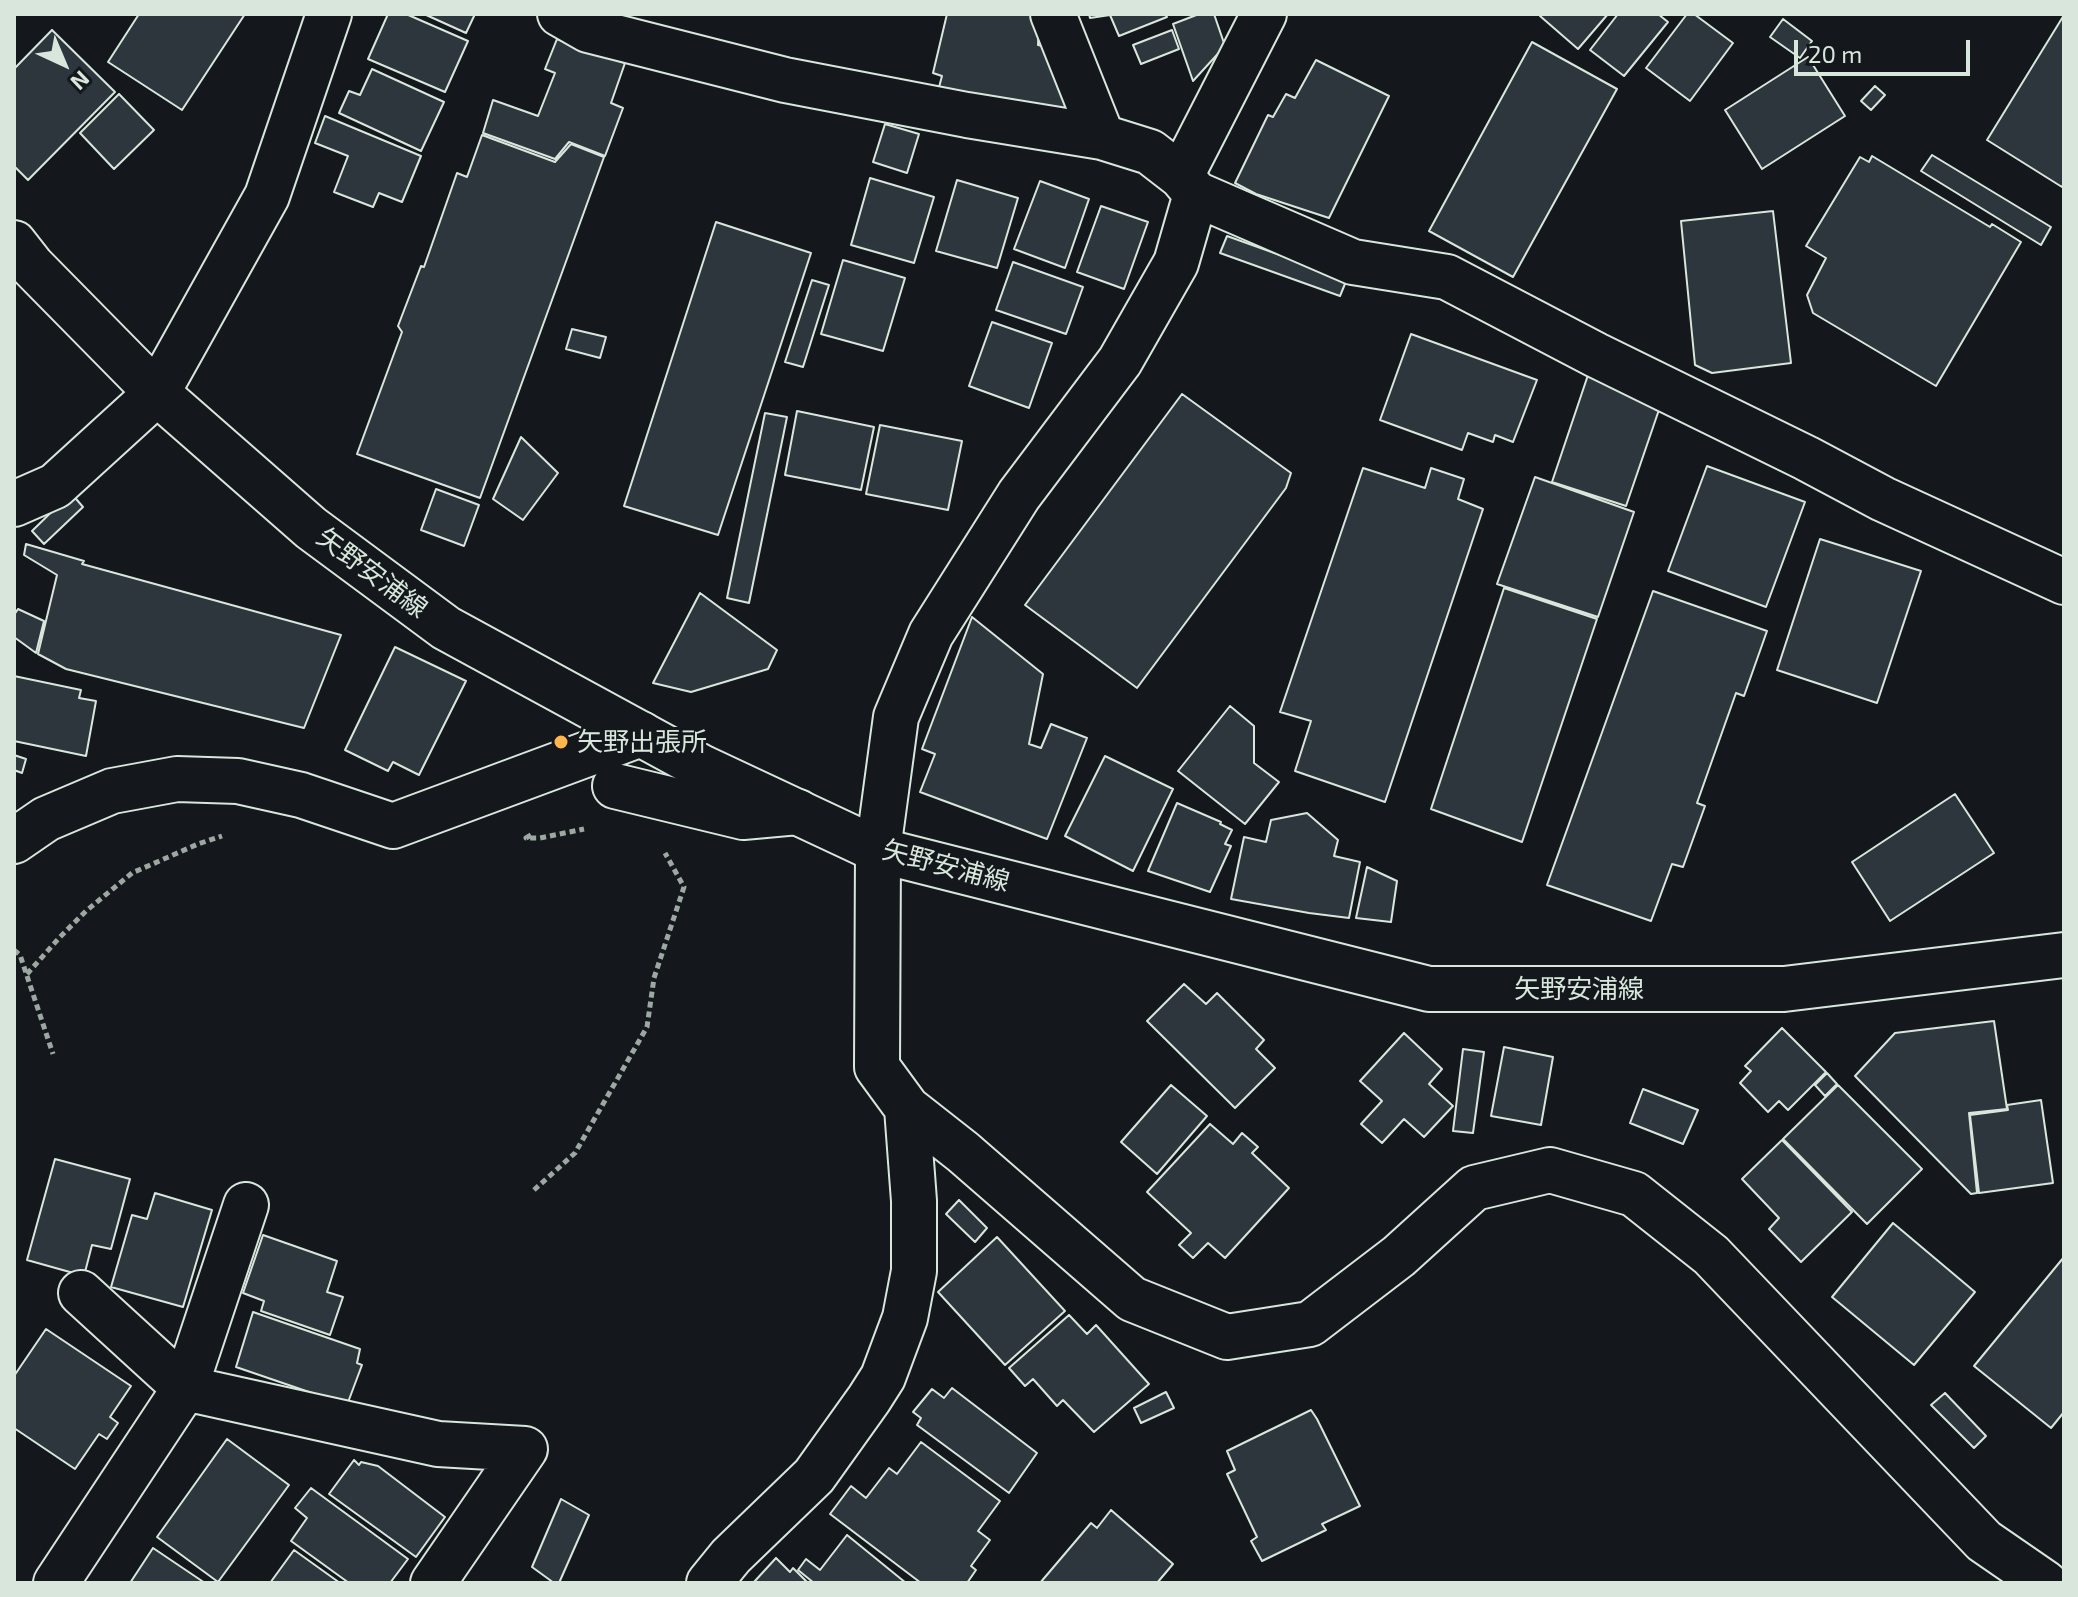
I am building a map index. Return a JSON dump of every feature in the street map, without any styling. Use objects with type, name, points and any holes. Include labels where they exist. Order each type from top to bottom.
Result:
[{"type":"street","points":[[14,504],[55,486],[157,393],[267,196],[329,14]]},
{"type":"street","points":[[560,14],[588,30],[785,80],[1102,137],[1150,152],[1188,185],[1353,262],[1447,277],[1883,499],[2064,582]]},
{"type":"street","points":[[1053,14],[1102,137]]},
{"type":"street","points":[[1264,14],[1188,185],[1176,263],[1120,361],[1019,495],[931,634],[896,717],[878,850],[877,1067],[907,1108],[963,1152],[1132,1299],[1227,1337],[1310,1324],[1399,1256],[1474,1188],[1550,1170],[1634,1194],[1711,1255],[1984,1541],[2049,1575]]},
{"type":"street","name":"矢野安浦線","points":[[14,243],[32,266],[157,393],[311,528],[446,628],[703,768],[878,850],[1429,989],[1784,989],[2064,955]]},
{"type":"street","points":[[14,841],[46,819],[112,791],[177,779],[238,781],[301,795],[393,826],[641,734]]},
{"type":"street","points":[[615,786],[743,817],[798,812]]},
{"type":"street","points":[[709,1583],[731,1556],[814,1476],[883,1377],[905,1318],[914,1271],[914,1201],[907,1108]]},
{"type":"street","points":[[56,1583],[185,1388],[246,1205]]},
{"type":"street","points":[[81,1293],[185,1388],[438,1444],[525,1449],[433,1583]]},
{"type":"path","points":[[540,829],[526,838],[595,828]]},
{"type":"path","points":[[27,974],[68,928],[132,873],[234,832]]},
{"type":"path","points":[[534,1190],[575,1153],[647,1027],[654,978],[684,887],[662,848]]},
{"type":"path","points":[[14,950],[20,955],[53,1054]]},
{"type":"building","points":[[139,14],[245,14],[182,110],[108,62]]},
{"type":"building","points":[[388,14],[406,14],[468,41],[445,92],[368,59]]},
{"type":"building","points":[[424,14],[475,14],[466,33]]},
{"type":"building","points":[[947,14],[1036,14],[1039,19],[1038,45],[1052,48],[1078,124],[938,91],[942,76],[933,73]]},
{"type":"building","points":[[1089,14],[1165,14],[1167,17],[1119,36],[1110,15],[1090,18]]},
{"type":"building","points":[[1199,14],[1214,14],[1225,46],[1193,81],[1173,24]]},
{"type":"building","points":[[1541,14],[1608,14],[1578,49]]},
{"type":"building","points":[[1618,14],[1658,14],[1668,22],[1624,76],[1590,50]]},
{"type":"building","points":[[1687,14],[1694,14],[1733,43],[1690,101],[1646,68]]},
{"type":"building","points":[[2064,15],[2064,183],[2062,187],[1987,140]]},
{"type":"building","points":[[1783,19],[1812,41],[1800,58],[1770,37]]},
{"type":"building","points":[[52,30],[115,92],[28,180],[14,166],[14,69]]},
{"type":"building","points":[[1172,30],[1179,49],[1141,64],[1133,45]]},
{"type":"building","points":[[557,39],[625,63],[611,103],[623,108],[605,156],[569,142],[555,159],[483,133],[493,100],[538,116],[555,73],[545,69]]},
{"type":"building","points":[[1532,42],[1617,89],[1513,277],[1429,231]]},
{"type":"building","points":[[1808,57],[1845,116],[1762,169],[1725,110]]},
{"type":"building","points":[[1316,60],[1389,96],[1329,218],[1256,194],[1235,183],[1268,115],[1273,117],[1286,94],[1295,98]]},
{"type":"building","points":[[372,69],[444,102],[421,151],[339,113],[349,91],[360,95]]},
{"type":"building","points":[[1875,86],[1885,95],[1871,110],[1861,101]]},
{"type":"building","points":[[119,94],[154,130],[114,169],[80,133]]},
{"type":"building","points":[[325,116],[421,156],[402,202],[379,193],[373,207],[334,192],[348,156],[315,143]]},
{"type":"building","points":[[885,124],[919,134],[907,173],[873,162]]},
{"type":"building","points":[[482,135],[555,162],[571,144],[604,157],[480,498],[357,454],[402,332],[398,326],[421,266],[424,267],[457,173],[467,177]]},
{"type":"building","points":[[1932,155],[2051,227],[2041,245],[1921,171]]},
{"type":"building","points":[[1872,156],[1990,227],[1992,224],[2021,242],[1936,386],[1813,313],[1807,295],[1826,258],[1806,246],[1860,157],[1869,162]]},
{"type":"building","points":[[870,178],[934,197],[914,263],[851,245]]},
{"type":"building","points":[[957,180],[1018,198],[997,268],[936,251]]},
{"type":"building","points":[[1040,181],[1089,199],[1065,268],[1014,249]]},
{"type":"building","points":[[1101,206],[1148,222],[1124,289],[1077,272]]},
{"type":"building","points":[[1773,211],[1791,363],[1712,373],[1695,365],[1681,221]]},
{"type":"building","points":[[716,222],[811,253],[718,535],[624,506]]},
{"type":"building","points":[[1227,236],[1347,279],[1340,296],[1220,253]]},
{"type":"building","points":[[843,260],[905,278],[883,351],[821,334]]},
{"type":"building","points":[[1013,262],[1083,287],[1066,334],[996,310]]},
{"type":"building","points":[[812,280],[829,285],[803,367],[785,362]]},
{"type":"building","points":[[992,322],[1052,343],[1029,408],[969,386]]},
{"type":"building","points":[[572,329],[606,337],[600,358],[566,349]]},
{"type":"building","points":[[1411,334],[1537,380],[1513,442],[1495,435],[1493,442],[1468,433],[1462,450],[1380,420]]},
{"type":"building","points":[[1588,375],[1662,401],[1626,506],[1552,482]]},
{"type":"building","points":[[1182,394],[1291,473],[1286,488],[1137,688],[1025,605]]},
{"type":"building","points":[[797,411],[874,427],[861,490],[785,475]]},
{"type":"building","points":[[765,413],[787,417],[749,603],[727,598]]},
{"type":"building","points":[[880,425],[962,441],[948,510],[866,494]]},
{"type":"building","points":[[521,437],[558,473],[523,520],[493,499]]},
{"type":"building","points":[[1707,466],[1805,502],[1766,607],[1668,571]]},
{"type":"building","points":[[1363,468],[1425,488],[1431,468],[1464,479],[1458,499],[1483,509],[1385,802],[1295,771],[1311,721],[1280,712]]},
{"type":"building","points":[[1535,477],[1634,512],[1598,617],[1497,584]]},
{"type":"building","points":[[436,489],[479,505],[464,546],[421,530]]},
{"type":"building","points":[[71,493],[83,507],[44,544],[32,531]]},
{"type":"building","points":[[1820,539],[1921,571],[1877,703],[1777,670]]},
{"type":"building","points":[[26,544],[84,561],[82,564],[341,635],[304,728],[66,669],[38,654],[57,575],[24,555]]},
{"type":"building","points":[[1504,588],[1597,619],[1522,842],[1431,809]]},
{"type":"building","points":[[1653,591],[1767,631],[1744,696],[1736,693],[1697,803],[1705,806],[1683,867],[1672,864],[1651,921],[1547,885]]},
{"type":"building","points":[[700,593],[777,650],[768,669],[691,692],[653,683]]},
{"type":"building","points":[[18,609],[44,621],[36,653],[14,637],[14,615]]},
{"type":"building","points":[[972,617],[1043,674],[1029,744],[1041,748],[1051,724],[1087,738],[1047,839],[920,792],[935,754],[922,749]]},
{"type":"building","points":[[395,647],[466,681],[419,775],[393,762],[388,771],[345,750]]},
{"type":"building","points":[[14,676],[81,690],[79,698],[96,701],[86,756],[14,741]]},
{"type":"building","points":[[1230,706],[1254,726],[1254,763],[1279,782],[1245,824],[1178,771]]},
{"type":"building","points":[[14,755],[26,759],[22,773],[14,770]]},
{"type":"building","points":[[1105,756],[1173,789],[1133,871],[1065,836]]},
{"type":"building","points":[[1955,794],[1994,853],[1890,921],[1852,862]]},
{"type":"building","points":[[1177,803],[1232,830],[1225,844],[1231,846],[1210,892],[1148,871]]},
{"type":"building","points":[[1307,813],[1338,840],[1334,856],[1360,862],[1349,918],[1231,899],[1244,837],[1266,842],[1271,820]]},
{"type":"building","points":[[1367,867],[1397,881],[1391,922],[1356,918]]},
{"type":"building","points":[[1184,984],[1206,1004],[1217,993],[1264,1040],[1256,1049],[1275,1068],[1235,1108],[1147,1021]]},
{"type":"building","points":[[1994,1021],[2007,1109],[1969,1113],[1977,1193],[1971,1194],[1855,1076],[1895,1033]]},
{"type":"building","points":[[1782,1028],[1826,1072],[1788,1110],[1779,1101],[1768,1112],[1740,1083],[1751,1071],[1745,1066]]},
{"type":"building","points":[[1404,1033],[1442,1069],[1429,1084],[1453,1106],[1424,1137],[1404,1119],[1382,1143],[1361,1124],[1382,1101],[1360,1081]]},
{"type":"building","points":[[1504,1047],[1553,1057],[1541,1125],[1491,1116]]},
{"type":"building","points":[[1463,1049],[1484,1052],[1473,1133],[1453,1131]]},
{"type":"building","points":[[1827,1073],[1837,1084],[1825,1096],[1815,1085]]},
{"type":"building","points":[[1171,1085],[1207,1116],[1157,1174],[1121,1142]]},
{"type":"building","points":[[1838,1085],[1922,1169],[1867,1224],[1783,1139]]},
{"type":"building","points":[[1643,1089],[1698,1110],[1683,1144],[1630,1123]]},
{"type":"building","points":[[2041,1100],[2053,1183],[1979,1193],[1970,1115],[2008,1110],[2007,1105]]},
{"type":"building","points":[[1210,1124],[1233,1144],[1242,1133],[1258,1147],[1252,1153],[1289,1188],[1225,1258],[1208,1243],[1193,1258],[1179,1245],[1191,1233],[1147,1192]]},
{"type":"building","points":[[1782,1140],[1852,1212],[1801,1262],[1769,1229],[1779,1218],[1742,1179]]},
{"type":"building","points":[[55,1159],[130,1179],[111,1249],[92,1245],[84,1276],[27,1260]]},
{"type":"building","points":[[155,1193],[212,1210],[183,1307],[111,1287],[132,1215],[147,1219]]},
{"type":"building","points":[[959,1200],[987,1228],[975,1242],[946,1214]]},
{"type":"building","points":[[1893,1223],[1975,1292],[1914,1365],[1832,1297]]},
{"type":"building","points":[[263,1235],[337,1261],[327,1292],[343,1297],[330,1335],[261,1311],[264,1301],[243,1293]]},
{"type":"building","points":[[997,1237],[1065,1311],[1005,1365],[938,1292]]},
{"type":"building","points":[[2064,1257],[2064,1412],[2051,1428],[1974,1366]]},
{"type":"building","points":[[253,1312],[360,1349],[357,1363],[362,1365],[347,1405],[236,1367]]},
{"type":"building","points":[[1069,1315],[1087,1334],[1096,1325],[1149,1384],[1094,1432],[1063,1400],[1057,1406],[1033,1379],[1025,1386],[1009,1368]]},
{"type":"building","points":[[46,1329],[131,1386],[110,1417],[118,1423],[107,1439],[99,1434],[75,1469],[14,1428],[14,1376]]},
{"type":"building","points":[[952,1388],[1037,1453],[1009,1493],[917,1425],[921,1418],[913,1412],[932,1389],[944,1398]]},
{"type":"building","points":[[1166,1392],[1174,1408],[1141,1423],[1134,1408]]},
{"type":"building","points":[[1945,1393],[1986,1436],[1974,1448],[1931,1405]]},
{"type":"building","points":[[1311,1410],[1360,1506],[1322,1524],[1326,1530],[1262,1561],[1251,1541],[1257,1537],[1227,1474],[1235,1470],[1227,1451]]},
{"type":"building","points":[[227,1439],[289,1485],[218,1582],[157,1537]]},
{"type":"building","points":[[921,1442],[1000,1501],[978,1531],[990,1540],[971,1566],[976,1570],[967,1583],[921,1583],[830,1514],[851,1486],[866,1498],[889,1468],[897,1474]]},
{"type":"building","points":[[354,1460],[359,1465],[361,1462],[378,1466],[445,1517],[416,1557],[329,1494]]},
{"type":"building","points":[[311,1488],[408,1559],[390,1583],[349,1583],[291,1541],[307,1518],[295,1508]]},
{"type":"building","points":[[561,1499],[589,1515],[559,1583],[554,1583],[532,1567]]},
{"type":"building","points":[[1111,1510],[1173,1564],[1157,1583],[1040,1583],[1091,1523],[1097,1528]]},
{"type":"building","points":[[847,1535],[906,1583],[814,1583],[798,1570],[806,1559],[820,1570]]},
{"type":"building","points":[[153,1548],[205,1583],[130,1583]]},
{"type":"building","points":[[294,1550],[340,1583],[270,1583]]},
{"type":"building","points":[[776,1558],[790,1572],[793,1568],[808,1583],[754,1582]]},
{"type":"place","name":"矢野出張所","points":[[561,742]]}]
